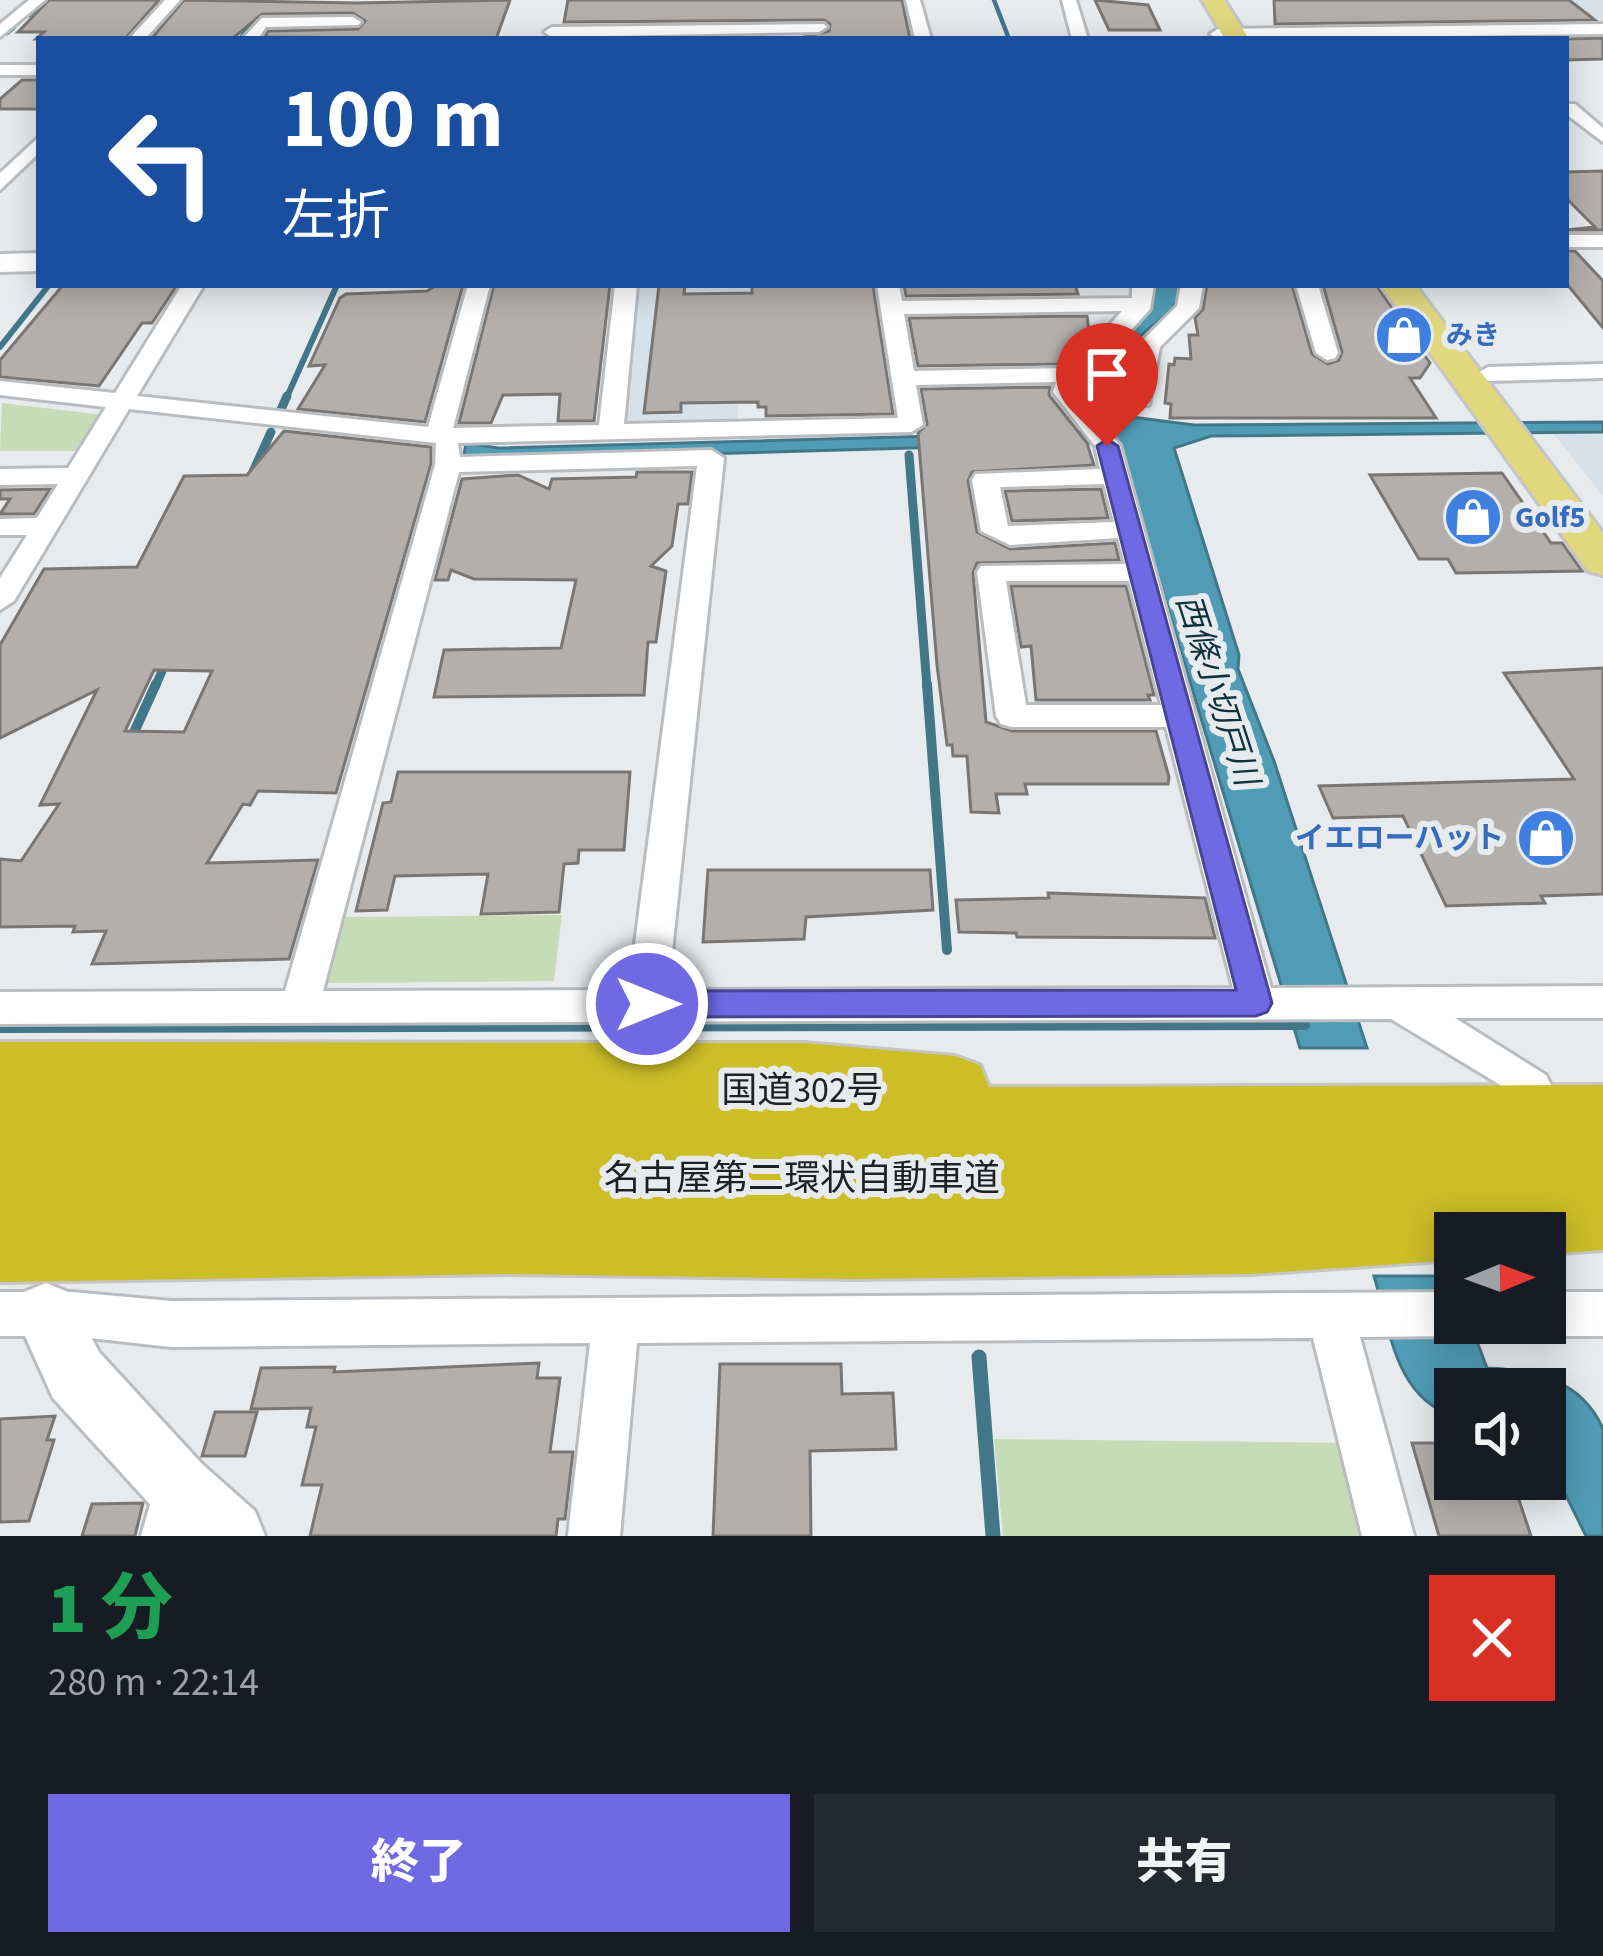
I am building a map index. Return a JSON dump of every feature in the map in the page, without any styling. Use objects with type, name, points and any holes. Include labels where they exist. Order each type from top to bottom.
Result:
[{"type":"highway","points":[[0,1072],[805,1073],[1003,1090]]},
{"type":"highway","name":"国道302号","points":[[0,1094],[1603,1086]]},
{"type":"highway","name":"名古屋第二環状自動車道","points":[[0,1124],[1603,1116]]},
{"type":"highway","name":"名古屋第二環状自動車道","points":[[0,1181],[1603,1173]]},
{"type":"highway","points":[[0,1213],[1603,1210]]},
{"type":"highway","points":[[0,1246],[283,1240],[854,1243],[1251,1238],[1603,1210]]},
{"type":"main road","points":[[1198,0],[1227,36]]},
{"type":"main road","points":[[1213,0],[1228,36]]},
{"type":"main road","points":[[1400,288],[1603,525]]},
{"type":"main road","points":[[1421,288],[1487,374],[1516,428],[1603,562]]},
{"type":"street","points":[[0,10],[13,0]]},
{"type":"street","points":[[0,32],[38,0]]},
{"type":"street","points":[[139,36],[173,0]]},
{"type":"street","points":[[914,0],[922,36]]},
{"type":"street","points":[[1070,0],[1079,36]]},
{"type":"street","points":[[559,13],[551,36],[823,28]]},
{"type":"street","points":[[252,36],[262,23],[356,17],[345,36]]},
{"type":"street","points":[[1270,36],[1603,28]]},
{"type":"street","points":[[0,70],[36,70]]},
{"type":"street","points":[[1569,108],[1603,137]]},
{"type":"street","points":[[0,184],[36,145]]},
{"type":"street","points":[[1569,241],[1603,241]]},
{"type":"street","points":[[0,263],[36,262]]},
{"type":"street","points":[[0,601],[191,288]]},
{"type":"street","points":[[300,1005],[445,449],[478,288]]},
{"type":"street","points":[[611,432],[626,288]]},
{"type":"street","points":[[1140,400],[1149,345],[1188,308],[1191,288]]},
{"type":"street","points":[[1307,288],[1327,353]]},
{"type":"street","points":[[445,449],[611,432],[911,425],[890,297],[1143,295]]},
{"type":"street","points":[[1143,295],[1098,358],[1065,392],[1105,449],[1266,1003]]},
{"type":"street","points":[[1487,374],[1603,371]]},
{"type":"street","points":[[903,378],[1079,375]]},
{"type":"street","points":[[0,388],[445,449],[711,458],[647,1004]]},
{"type":"street","points":[[0,398],[119,406]]},
{"type":"street","points":[[1105,449],[985,480],[995,531],[1010,537],[1130,529]]},
{"type":"street","points":[[0,477],[76,476]]},
{"type":"street","points":[[0,526],[46,526]]},
{"type":"street","points":[[1142,573],[992,572],[1012,716],[1180,716]]},
{"type":"street","points":[[1377,1002],[1532,1087]]},
{"type":"street","points":[[0,1008],[1603,1002]]},
{"type":"street","points":[[23,1314],[171,1324],[1434,1314]]},
{"type":"street","points":[[23,1314],[76,1376],[173,1512],[230,1536]]},
{"type":"street","points":[[1566,1314],[1603,1314]]},
{"type":"street","points":[[1354,1315],[1388,1536]]},
{"type":"street","points":[[594,1536],[615,1324]]},
{"type":"shaded area","points":[[1372,0],[1603,0],[1603,26],[1402,30]]},
{"type":"shaded area","points":[[635,288],[814,288],[738,402],[737,425],[618,427]]},
{"type":"shaded area","points":[[1603,432],[1603,496],[1553,433]]},
{"type":"green space","points":[[2,403],[104,415],[80,451],[0,451]]},
{"type":"green space","points":[[562,915],[554,981],[325,983],[342,917]]},
{"type":"green space","points":[[994,1439],[1353,1443],[1377,1536],[1003,1536]]},
{"type":"water","name":"西條小切戸川","points":[[1155,288],[1180,288],[1172,309],[1141,336],[1124,416],[1194,425],[1603,422],[1603,432],[1211,436],[1174,448],[1239,655],[1238,669],[1274,761],[1367,1048],[1300,1048],[1118,442],[493,460],[464,455],[466,443],[498,448],[1086,432],[1078,389],[1136,326]]},
{"type":"water","points":[[1374,1276],[1434,1276],[1434,1344],[1478,1344],[1487,1368],[1434,1368],[1434,1406],[1407,1378]]},
{"type":"water","points":[[1566,1387],[1583,1399],[1603,1429],[1603,1536],[1586,1536],[1566,1496]]},
{"type":"building","points":[[49,0],[159,0],[128,36],[18,32]]},
{"type":"building","points":[[184,0],[510,0],[497,36],[266,36],[268,31],[358,29],[365,21],[353,13],[262,14],[236,36],[154,36]]},
{"type":"building","points":[[568,0],[902,0],[909,36],[808,36],[829,31],[830,24],[824,20],[564,22]]},
{"type":"building","points":[[1095,0],[1148,5],[1160,30],[1109,30]]},
{"type":"building","points":[[1274,0],[1569,0],[1595,20],[1275,24]]},
{"type":"building","points":[[1603,38],[1603,59],[1569,60],[1569,39]]},
{"type":"building","points":[[22,80],[36,80],[36,109],[0,109],[0,99]]},
{"type":"building","points":[[1603,171],[1603,230],[1569,230],[1595,227],[1569,201],[1569,172]]},
{"type":"building","points":[[1569,251],[1575,251],[1603,281],[1603,328],[1569,287]]},
{"type":"building","points":[[60,288],[175,288],[152,323],[142,323],[99,386],[0,377],[0,360]]},
{"type":"building","points":[[462,288],[425,422],[298,409],[325,365],[309,366],[340,298]]},
{"type":"building","points":[[493,288],[610,288],[594,421],[558,421],[560,394],[503,395],[491,423],[459,423]]},
{"type":"building","points":[[659,288],[685,288],[684,294],[752,293],[752,288],[873,288],[893,414],[766,416],[766,407],[758,407],[758,402],[681,403],[681,412],[644,413]]},
{"type":"building","points":[[905,288],[1076,288],[1078,294],[906,296]]},
{"type":"building","points":[[1206,288],[1293,288],[1312,354],[1328,364],[1339,360],[1342,352],[1324,288],[1378,288],[1430,363],[1420,378],[1410,378],[1436,418],[1170,418],[1171,404],[1165,403],[1169,364],[1174,365],[1175,358],[1191,359],[1189,335],[1198,335],[1195,318],[1203,309]]},
{"type":"building","points":[[1087,316],[1090,340],[1082,349],[1066,348],[1063,364],[918,366],[909,318]]},
{"type":"building","points":[[1050,387],[1049,395],[1087,443],[1094,465],[972,472],[968,481],[977,532],[1010,549],[1115,543],[1119,560],[977,563],[973,573],[986,722],[1012,731],[1156,731],[1168,784],[1025,784],[1027,794],[996,794],[999,813],[971,812],[967,756],[953,756],[952,745],[947,745],[937,665],[918,433],[927,424],[921,389]]},
{"type":"building","points":[[284,431],[431,447],[431,464],[336,793],[258,791],[250,805],[243,804],[207,863],[318,860],[289,959],[92,964],[106,931],[73,932],[75,926],[0,927],[0,859],[21,861],[59,804],[40,805],[97,690],[0,738],[0,645],[44,569],[137,567],[184,476],[247,475]],"holes":[[[154,670],[212,671],[184,732],[125,731]]]},
{"type":"building","points":[[637,472],[692,472],[688,504],[678,504],[672,546],[651,566],[666,571],[656,642],[648,642],[644,695],[434,697],[444,650],[561,648],[576,580],[474,579],[451,570],[448,580],[435,580],[462,479],[518,475],[549,489],[552,479],[636,477]]},
{"type":"building","points":[[1502,473],[1551,543],[1562,543],[1582,571],[1456,573],[1448,559],[1419,559],[1370,475]]},
{"type":"building","points":[[50,489],[34,514],[0,514],[10,499],[0,499],[0,490]]},
{"type":"building","points":[[1101,489],[1108,518],[1012,521],[1005,491]]},
{"type":"building","points":[[1011,586],[1126,586],[1154,695],[1148,695],[1150,700],[1036,700],[1031,646],[1021,647]]},
{"type":"building","points":[[1603,668],[1603,894],[1541,896],[1545,903],[1446,906],[1403,816],[1333,818],[1319,786],[1574,779],[1504,673]]},
{"type":"building","points":[[398,772],[630,772],[624,850],[579,850],[578,863],[564,864],[559,912],[481,914],[488,874],[395,876],[387,910],[356,911],[383,803],[391,802]]},
{"type":"building","points":[[708,870],[930,870],[933,910],[806,917],[804,939],[703,942]]},
{"type":"building","points":[[1048,893],[1205,898],[1215,938],[1017,937],[1016,933],[959,932],[956,900],[1049,898]]},
{"type":"building","points":[[539,1363],[537,1378],[560,1378],[550,1452],[573,1452],[565,1519],[558,1519],[556,1536],[310,1536],[322,1485],[302,1485],[316,1427],[307,1427],[311,1408],[251,1409],[261,1368],[335,1367],[334,1372]]},
{"type":"building","points":[[720,1364],[841,1364],[842,1394],[893,1393],[896,1449],[810,1451],[811,1536],[713,1536]]},
{"type":"building","points":[[215,1412],[257,1412],[245,1456],[202,1456]]},
{"type":"building","points":[[55,1416],[47,1440],[54,1440],[29,1521],[0,1522],[0,1419]]},
{"type":"building","points":[[1412,1443],[1434,1443],[1434,1500],[1519,1500],[1531,1536],[1439,1536]]},
{"type":"building","points":[[143,1503],[135,1536],[82,1536],[92,1504]]},
{"type":"waterway","points":[[242,36],[270,0]]},
{"type":"waterway","points":[[449,36],[465,0]]},
{"type":"waterway","points":[[994,0],[1008,36]]},
{"type":"waterway","points":[[29,15],[41,4]]},
{"type":"waterway","points":[[7,33],[14,27]]},
{"type":"waterway","points":[[0,347],[47,288]]},
{"type":"waterway","points":[[286,399],[336,288]]},
{"type":"waterway","points":[[279,414],[287,396]]},
{"type":"waterway","points":[[252,474],[271,432]]},
{"type":"waterway","points":[[909,455],[927,687]]},
{"type":"waterway","points":[[155,687],[167,660]]},
{"type":"waterway","points":[[130,741],[156,684]]},
{"type":"waterway","points":[[927,684],[947,950]]},
{"type":"waterway","points":[[0,1028],[1305,1025]]},
{"type":"waterway","points":[[979,1357],[993,1536]]},
{"type":"place","name":"みき","points":[[1404,335]]},
{"type":"place","name":"Golf5","points":[[1473,517]]},
{"type":"place","name":"イエローハット","points":[[1546,838]]},
{"type":"route","points":[[647,1004],[1256,1003],[1107,446]]}]
